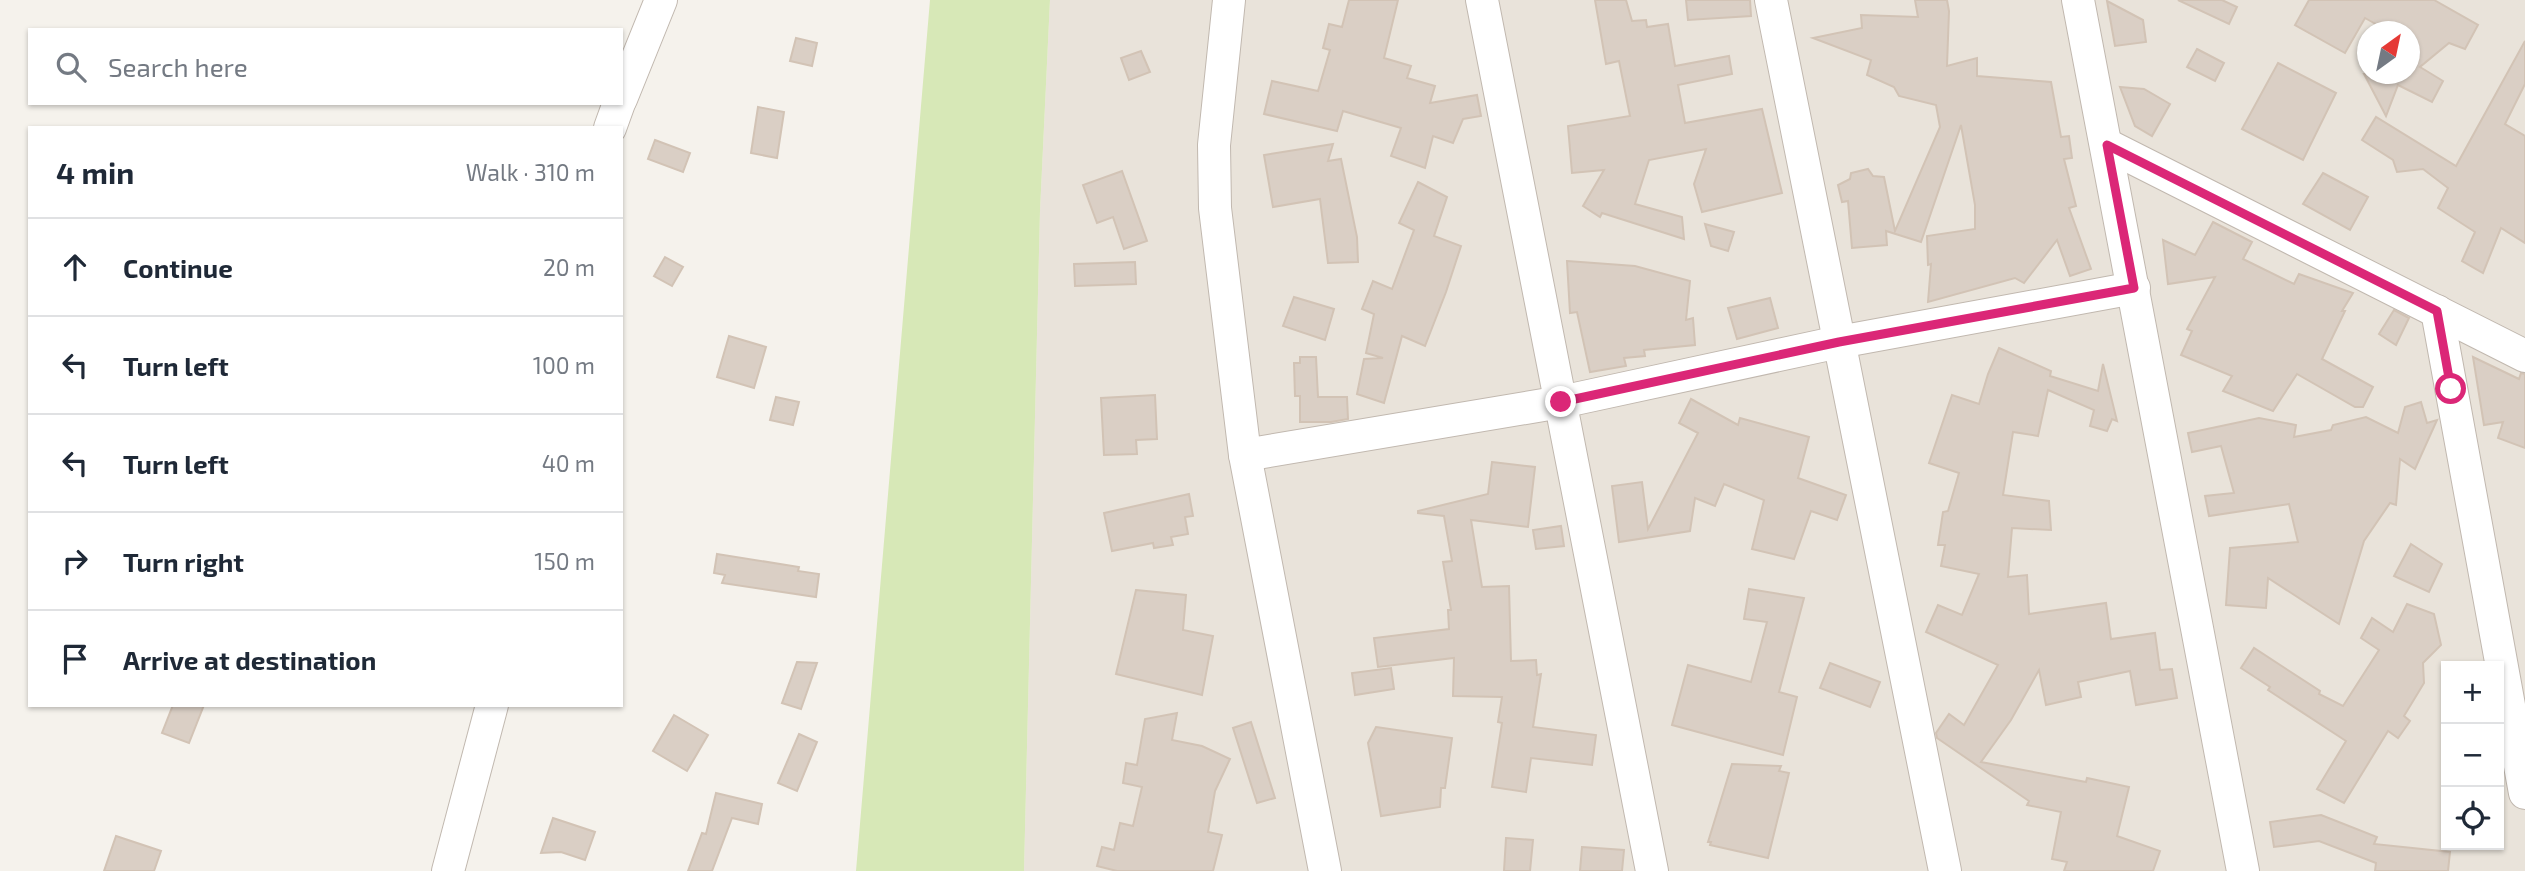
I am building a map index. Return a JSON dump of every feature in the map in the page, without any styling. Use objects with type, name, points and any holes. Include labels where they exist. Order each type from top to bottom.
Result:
[{"type":"street","points":[[623,94],[661,0]]},
{"type":"street","points":[[1229,0],[1214,145],[1215,208],[1245,455],[1325,871]]},
{"type":"street","points":[[1482,0],[1652,871]]},
{"type":"street","points":[[1771,0],[1945,871]]},
{"type":"street","points":[[2078,0],[2243,871]]},
{"type":"street","points":[[611,126],[619,105]]},
{"type":"street","points":[[2107,145],[2525,356]]},
{"type":"street","points":[[1245,455],[1561,402],[1839,342],[2134,288]]},
{"type":"street","points":[[2437,311],[2525,793]]},
{"type":"street","points":[[448,871],[491,707]]},
{"type":"shaded area","points":[[1050,0],[2525,0],[2525,871],[1024,871],[1040,211]]},
{"type":"green space","points":[[930,0],[1050,0],[1040,211],[1024,871],[856,871]]},
{"type":"building","points":[[1349,0],[1398,0],[1384,58],[1411,66],[1407,78],[1435,86],[1430,103],[1477,95],[1481,116],[1463,119],[1453,143],[1433,136],[1425,168],[1391,156],[1401,128],[1343,111],[1337,131],[1264,114],[1272,81],[1318,91],[1330,50],[1323,48],[1329,24],[1342,27]]},
{"type":"building","points":[[1595,0],[1626,0],[1632,21],[1646,20],[1647,27],[1668,24],[1675,66],[1729,56],[1732,74],[1678,85],[1685,123],[1762,109],[1782,193],[1702,212],[1694,184],[1706,149],[1649,160],[1635,204],[1682,217],[1684,239],[1602,213],[1600,217],[1583,206],[1604,170],[1572,173],[1568,126],[1630,116],[1619,61],[1606,64]]},
{"type":"building","points":[[1686,0],[1750,0],[1751,16],[1688,20]]},
{"type":"building","points":[[1915,0],[1947,0],[1947,66],[1977,58],[1977,76],[2051,82],[2061,137],[2069,136],[2072,158],[2064,159],[2076,206],[2069,208],[2091,269],[2070,276],[2057,240],[2024,283],[2015,278],[1928,302],[1931,264],[1928,265],[1927,236],[1975,229],[1975,205],[1961,125],[1921,242],[1886,231],[1887,245],[1852,248],[1848,201],[1842,202],[1838,185],[1850,179],[1851,173],[1868,169],[1873,176],[1884,177],[1895,231],[1940,127],[1936,105],[1899,96],[1894,87],[1867,75],[1871,60],[1813,38],[1862,28],[1861,15],[1918,17]]},
{"type":"building","points":[[2178,0],[2222,0],[2237,7],[2229,24]]},
{"type":"building","points":[[2309,0],[2434,0],[2478,25],[2465,49],[2449,43],[2420,67],[2420,21],[2370,21],[2365,18],[2363,21],[2357,21],[2357,32],[2345,53],[2295,25]]},
{"type":"building","points":[[2107,1],[2143,20],[2146,42],[2115,46]]},
{"type":"building","points":[[796,38],[817,43],[812,66],[790,61]]},
{"type":"building","points":[[2525,41],[2525,84],[2505,124],[2525,136],[2525,243],[2501,228],[2483,273],[2462,261],[2475,232],[2438,208],[2448,188],[2423,169],[2397,172],[2393,160],[2362,140],[2376,117],[2456,166]]},
{"type":"building","points":[[2197,49],[2224,63],[2215,81],[2187,67]]},
{"type":"building","points":[[1141,51],[1150,72],[1129,80],[1121,58]]},
{"type":"building","points":[[2278,63],[2336,93],[2303,160],[2242,129]]},
{"type":"building","points":[[2420,67],[2443,81],[2432,102],[2398,85],[2386,116],[2369,84],[2420,84]]},
{"type":"building","points":[[2120,87],[2144,89],[2170,104],[2152,136],[2135,126]]},
{"type":"building","points":[[758,107],[784,112],[777,158],[751,153]]},
{"type":"building","points":[[655,140],[690,153],[683,172],[648,159]]},
{"type":"building","points":[[1333,144],[1328,161],[1341,159],[1357,237],[1358,262],[1328,263],[1320,199],[1273,207],[1264,155]]},
{"type":"building","points":[[1122,171],[1147,241],[1124,249],[1113,217],[1097,223],[1083,185]]},
{"type":"building","points":[[2323,173],[2368,197],[2350,230],[2303,204]]},
{"type":"building","points":[[1418,182],[1447,197],[1434,236],[1461,246],[1425,346],[1402,336],[1384,403],[1357,394],[1364,359],[1383,358],[1366,353],[1374,314],[1362,309],[1373,281],[1392,289],[1414,230],[1399,223]]},
{"type":"building","points":[[2213,222],[2252,242],[2243,259],[2294,284],[2299,274],[2353,293],[2342,311],[2345,311],[2322,359],[2373,387],[2363,407],[2355,407],[2297,374],[2273,411],[2223,391],[2232,376],[2181,355],[2192,331],[2187,329],[2215,277],[2168,284],[2163,240],[2195,255]]},
{"type":"building","points":[[1705,224],[1734,232],[1728,251],[1711,246]]},
{"type":"building","points":[[665,257],[683,267],[672,286],[654,276]]},
{"type":"building","points":[[1567,261],[1635,266],[1690,281],[1686,320],[1693,318],[1695,345],[1644,350],[1645,356],[1624,358],[1626,366],[1590,372],[1577,312],[1570,313]]},
{"type":"building","points":[[1135,262],[1136,284],[1075,286],[1074,264]]},
{"type":"building","points":[[1294,297],[1334,309],[1325,340],[1283,326]]},
{"type":"building","points":[[1770,298],[1778,328],[1737,339],[1728,308]]},
{"type":"building","points":[[2394,310],[2409,318],[2396,345],[2379,334]]},
{"type":"building","points":[[729,336],[766,347],[754,388],[717,377]]},
{"type":"building","points":[[1999,348],[2051,371],[2050,376],[2098,391],[2103,364],[2117,421],[2112,419],[2107,431],[2090,426],[2094,410],[2048,390],[2038,436],[2013,432],[2003,495],[2049,501],[2051,530],[2012,528],[2008,577],[2027,575],[2029,614],[2106,603],[2111,639],[2155,633],[2160,670],[2172,669],[2177,698],[2136,705],[2130,671],[2078,682],[2081,697],[2046,705],[2039,670],[2011,720],[1981,762],[2086,782],[2087,778],[2129,787],[2117,836],[2160,851],[2153,871],[2064,871],[2067,862],[2052,859],[2061,812],[2027,805],[2029,801],[1937,738],[1936,733],[1949,714],[1964,725],[1998,665],[1926,632],[1938,605],[1962,615],[1979,574],[1941,566],[1945,545],[1938,545],[1943,512],[1948,511],[1959,473],[1929,463],[1952,395],[1979,404]]},
{"type":"building","points":[[1300,357],[1316,357],[1318,397],[1347,397],[1348,419],[1300,422],[1300,396],[1295,396],[1294,363],[1300,363]]},
{"type":"building","points":[[2473,357],[2519,379],[2521,373],[2525,374],[2525,448],[2498,438],[2503,422],[2484,425]]},
{"type":"building","points":[[1155,395],[1157,439],[1136,440],[1137,454],[1104,455],[1101,398]]},
{"type":"building","points":[[776,397],[799,402],[793,425],[770,420]]},
{"type":"building","points":[[1691,399],[1738,425],[1740,418],[1809,437],[1798,478],[1846,495],[1837,520],[1811,511],[1794,559],[1752,549],[1764,500],[1724,484],[1715,506],[1695,498],[1690,531],[1619,542],[1612,486],[1642,482],[1648,529],[1698,433],[1679,423]]},
{"type":"building","points":[[2421,402],[2427,423],[2437,420],[2415,469],[2400,459],[2396,505],[2390,503],[2364,541],[2339,624],[2268,578],[2266,608],[2226,605],[2230,548],[2298,542],[2289,504],[2209,516],[2205,496],[2234,493],[2221,446],[2192,452],[2188,433],[2259,418],[2296,425],[2294,437],[2331,430],[2333,425],[2366,417],[2398,433],[2405,407]]},
{"type":"building","points":[[1492,462],[1535,467],[1528,527],[1471,520],[1482,587],[1509,586],[1511,661],[1536,660],[1537,675],[1541,674],[1533,727],[1596,735],[1592,765],[1531,758],[1526,792],[1492,787],[1502,723],[1498,722],[1502,697],[1453,696],[1454,658],[1378,667],[1374,638],[1449,629],[1448,610],[1451,610],[1443,562],[1452,561],[1444,516],[1418,511],[1488,494]]},
{"type":"building","points":[[1189,494],[1193,516],[1185,517],[1188,534],[1171,537],[1173,545],[1154,548],[1153,543],[1112,551],[1104,513]]},
{"type":"building","points":[[1561,526],[1564,546],[1536,549],[1533,530]]},
{"type":"building","points":[[2411,544],[2442,564],[2429,592],[2394,576]]},
{"type":"building","points":[[717,554],[799,567],[798,571],[819,574],[816,597],[722,583],[725,575],[714,573]]},
{"type":"building","points":[[1749,589],[1804,598],[1779,692],[1797,697],[1783,755],[1672,725],[1688,665],[1751,682],[1767,622],[1744,619]]},
{"type":"building","points":[[1136,590],[1186,595],[1183,630],[1213,636],[1202,695],[1116,674]]},
{"type":"building","points":[[2407,604],[2434,614],[2441,645],[2423,663],[2424,683],[2404,716],[2410,721],[2398,738],[2388,731],[2344,803],[2317,789],[2346,741],[2268,690],[2270,687],[2241,668],[2254,648],[2320,691],[2319,694],[2343,706],[2379,650],[2361,638],[2372,618],[2393,632]]},
{"type":"building","points":[[797,662],[817,663],[801,709],[782,703]]},
{"type":"building","points":[[1830,663],[1880,682],[1870,707],[1820,688]]},
{"type":"building","points":[[1391,668],[1394,689],[1355,695],[1352,673]]},
{"type":"building","points":[[172,707],[203,707],[189,743],[162,733]]},
{"type":"building","points":[[1177,713],[1172,740],[1202,746],[1230,759],[1215,791],[1208,832],[1222,835],[1213,871],[1117,871],[1097,866],[1102,847],[1114,850],[1120,823],[1133,826],[1142,787],[1123,783],[1126,763],[1137,765],[1145,719]]},
{"type":"building","points":[[674,715],[708,735],[687,771],[653,751]]},
{"type":"building","points":[[1251,722],[1275,798],[1257,803],[1233,728]]},
{"type":"building","points":[[1376,727],[1452,738],[1445,788],[1441,788],[1440,807],[1381,816],[1368,743]]},
{"type":"building","points":[[799,734],[817,742],[797,791],[778,783]]},
{"type":"building","points":[[1732,764],[1781,766],[1779,771],[1789,773],[1768,858],[1710,845],[1711,842],[1708,842]]},
{"type":"building","points":[[716,793],[762,804],[758,824],[732,818],[712,871],[688,871],[702,833],[706,834]]},
{"type":"building","points":[[2321,815],[2377,837],[2374,844],[2450,852],[2448,871],[2375,871],[2376,863],[2319,841],[2274,847],[2270,822]]},
{"type":"building","points":[[553,818],[595,832],[585,860],[561,852],[541,853]]},
{"type":"building","points":[[116,836],[161,851],[154,871],[104,871]]},
{"type":"building","points":[[1506,838],[1533,840],[1530,871],[1504,871]]},
{"type":"building","points":[[1582,847],[1624,850],[1622,871],[1580,871]]},
{"type":"route","points":[[1561,402],[1839,342],[2134,288],[2107,145],[2437,311],[2451,389]]}]
